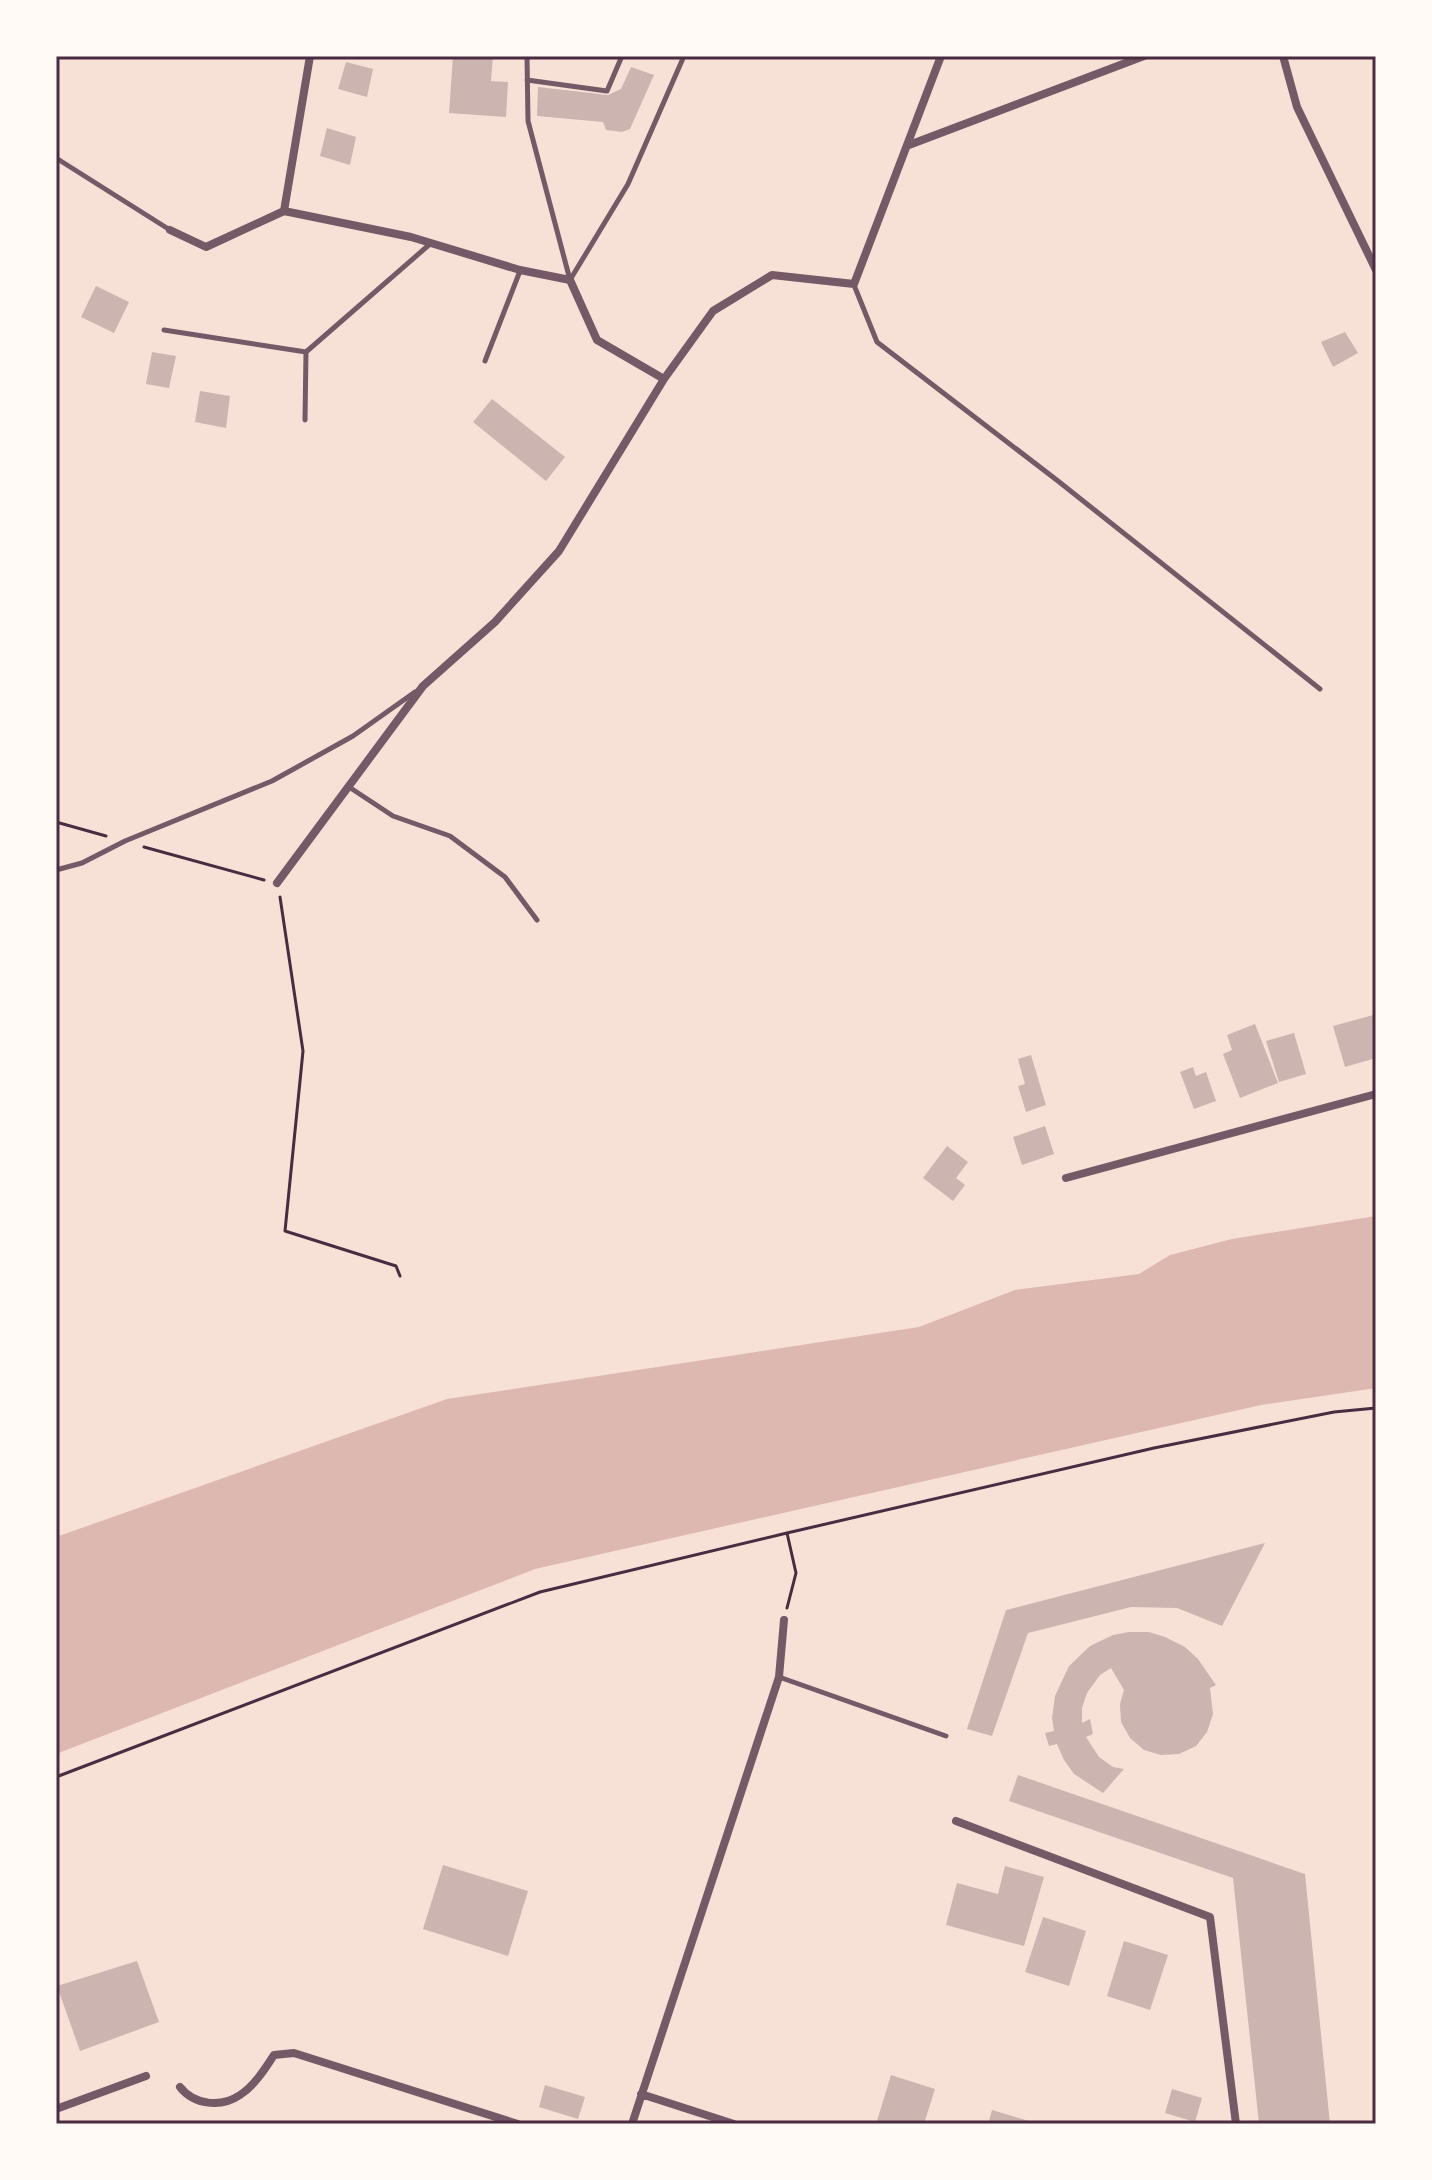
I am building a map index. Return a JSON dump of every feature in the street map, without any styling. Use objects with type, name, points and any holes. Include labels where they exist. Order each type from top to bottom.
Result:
[{"type":"street","points":[[284,211],[310,56]]},
{"type":"street","points":[[277,883],[423,686],[495,622],[559,551],[664,379],[713,311],[772,275],[854,284],[941,56]]},
{"type":"street","points":[[909,145],[1144,56]]},
{"type":"street","points":[[1283,56],[1297,107],[1376,270]]},
{"type":"street","points":[[170,230],[206,247],[284,211],[431,243],[520,270],[570,280],[597,340],[664,379]]},
{"type":"street","points":[[1066,1178],[1376,1094]]},
{"type":"street","points":[[632,2124],[779,1677],[784,1620]]},
{"type":"street","points":[[956,1821],[1210,1917],[1236,2124]]},
{"type":"street","points":[[180,2087],[187,2096],[208,2104],[238,2097],[274,2055],[294,2053],[518,2124]]},
{"type":"street","points":[[56,2109],[146,2076]]},
{"type":"street","points":[[641,2094],[734,2124]]},
{"type":"lane","points":[[527,56],[528,121],[570,280]]},
{"type":"lane","points":[[527,80],[607,91],[622,56]]},
{"type":"lane","points":[[570,280],[628,184],[684,56]]},
{"type":"lane","points":[[56,158],[170,230]]},
{"type":"lane","points":[[305,420],[306,352],[431,243]]},
{"type":"lane","points":[[485,361],[520,270]]},
{"type":"lane","points":[[854,284],[877,342],[1320,689]]},
{"type":"lane","points":[[164,330],[306,352]]},
{"type":"lane","points":[[56,870],[82,863],[125,841],[272,781],[353,736],[423,686]]},
{"type":"lane","points":[[349,787],[393,816],[450,836],[505,877],[537,920]]},
{"type":"lane","points":[[779,1677],[946,1736]]},
{"type":"path","points":[[56,822],[277,883],[303,1051],[285,1231],[396,1266],[400,1276]]},
{"type":"path","points":[[56,1777],[540,1592],[1154,1448],[1334,1412],[1376,1408]]},
{"type":"path","points":[[784,1620],[796,1573],[787,1533]]},
{"type":"shaded area","points":[[1376,1216],[1376,1388],[1261,1405],[535,1569],[56,1754],[56,1537],[447,1399],[919,1327],[1015,1290],[1139,1274],[1170,1255],[1232,1239]]},
{"type":"building","points":[[453,56],[493,56],[491,81],[508,82],[506,117],[449,113]]},
{"type":"building","points":[[346,62],[373,69],[367,97],[338,89]]},
{"type":"building","points":[[631,67],[654,75],[630,129],[622,132],[606,130],[603,122],[537,116],[538,87],[608,95],[621,89]]},
{"type":"building","points":[[327,128],[356,137],[350,165],[320,156]]},
{"type":"building","points":[[96,286],[129,302],[114,333],[81,317]]},
{"type":"building","points":[[1345,332],[1358,353],[1333,367],[1321,342]]},
{"type":"building","points":[[152,352],[176,356],[169,388],[146,384]]},
{"type":"building","points":[[200,391],[230,396],[226,428],[195,422]]},
{"type":"building","points":[[492,399],[565,457],[546,481],[473,422]]},
{"type":"building","points":[[1373,1015],[1376,1058],[1345,1067],[1333,1026]]},
{"type":"building","points":[[1255,1024],[1278,1083],[1240,1098],[1223,1054],[1232,1050],[1227,1035]]},
{"type":"building","points":[[1294,1033],[1306,1074],[1279,1082],[1266,1041]]},
{"type":"building","points":[[1031,1055],[1046,1105],[1026,1112],[1018,1086],[1025,1084],[1018,1059]]},
{"type":"building","points":[[1193,1067],[1196,1076],[1206,1072],[1216,1101],[1194,1109],[1180,1072]]},
{"type":"building","points":[[1045,1126],[1054,1154],[1022,1165],[1013,1137]]},
{"type":"building","points":[[947,1146],[968,1162],[956,1178],[965,1185],[953,1201],[923,1178]]},
{"type":"building","points":[[1265,1543],[1222,1626],[1177,1608],[1131,1607],[1028,1633],[992,1736],[967,1729],[1006,1610]]},
{"type":"building","points":[[1149,1632],[1165,1637],[1185,1647],[1198,1659],[1216,1685],[1210,1688],[1213,1714],[1207,1732],[1196,1746],[1179,1754],[1161,1755],[1144,1750],[1130,1738],[1121,1722],[1120,1704],[1124,1690],[1111,1668],[1100,1675],[1087,1693],[1082,1708],[1082,1723],[1090,1719],[1093,1734],[1086,1737],[1099,1757],[1113,1767],[1124,1769],[1103,1793],[1074,1774],[1057,1744],[1049,1746],[1045,1733],[1054,1731],[1055,1696],[1069,1666],[1090,1646],[1113,1635]]},
{"type":"building","points":[[1018,1775],[1305,1874],[1330,2124],[1259,2124],[1233,1878],[1009,1801]]},
{"type":"building","points":[[443,1865],[528,1891],[508,1956],[423,1929]]},
{"type":"building","points":[[1005,1866],[1044,1877],[1024,1946],[946,1925],[957,1883],[998,1894]]},
{"type":"building","points":[[1043,1917],[1086,1931],[1069,1986],[1025,1972]]},
{"type":"building","points":[[1124,1941],[1168,1955],[1150,2010],[1107,1996]]},
{"type":"building","points":[[137,1961],[159,2022],[80,2051],[57,1986]]},
{"type":"building","points":[[891,2075],[935,2089],[924,2124],[876,2124]]},
{"type":"building","points":[[545,2085],[585,2097],[578,2119],[539,2107]]},
{"type":"building","points":[[1172,2089],[1202,2098],[1195,2122],[1165,2113]]},
{"type":"building","points":[[992,2110],[1029,2121],[1028,2124],[988,2124]]}]
